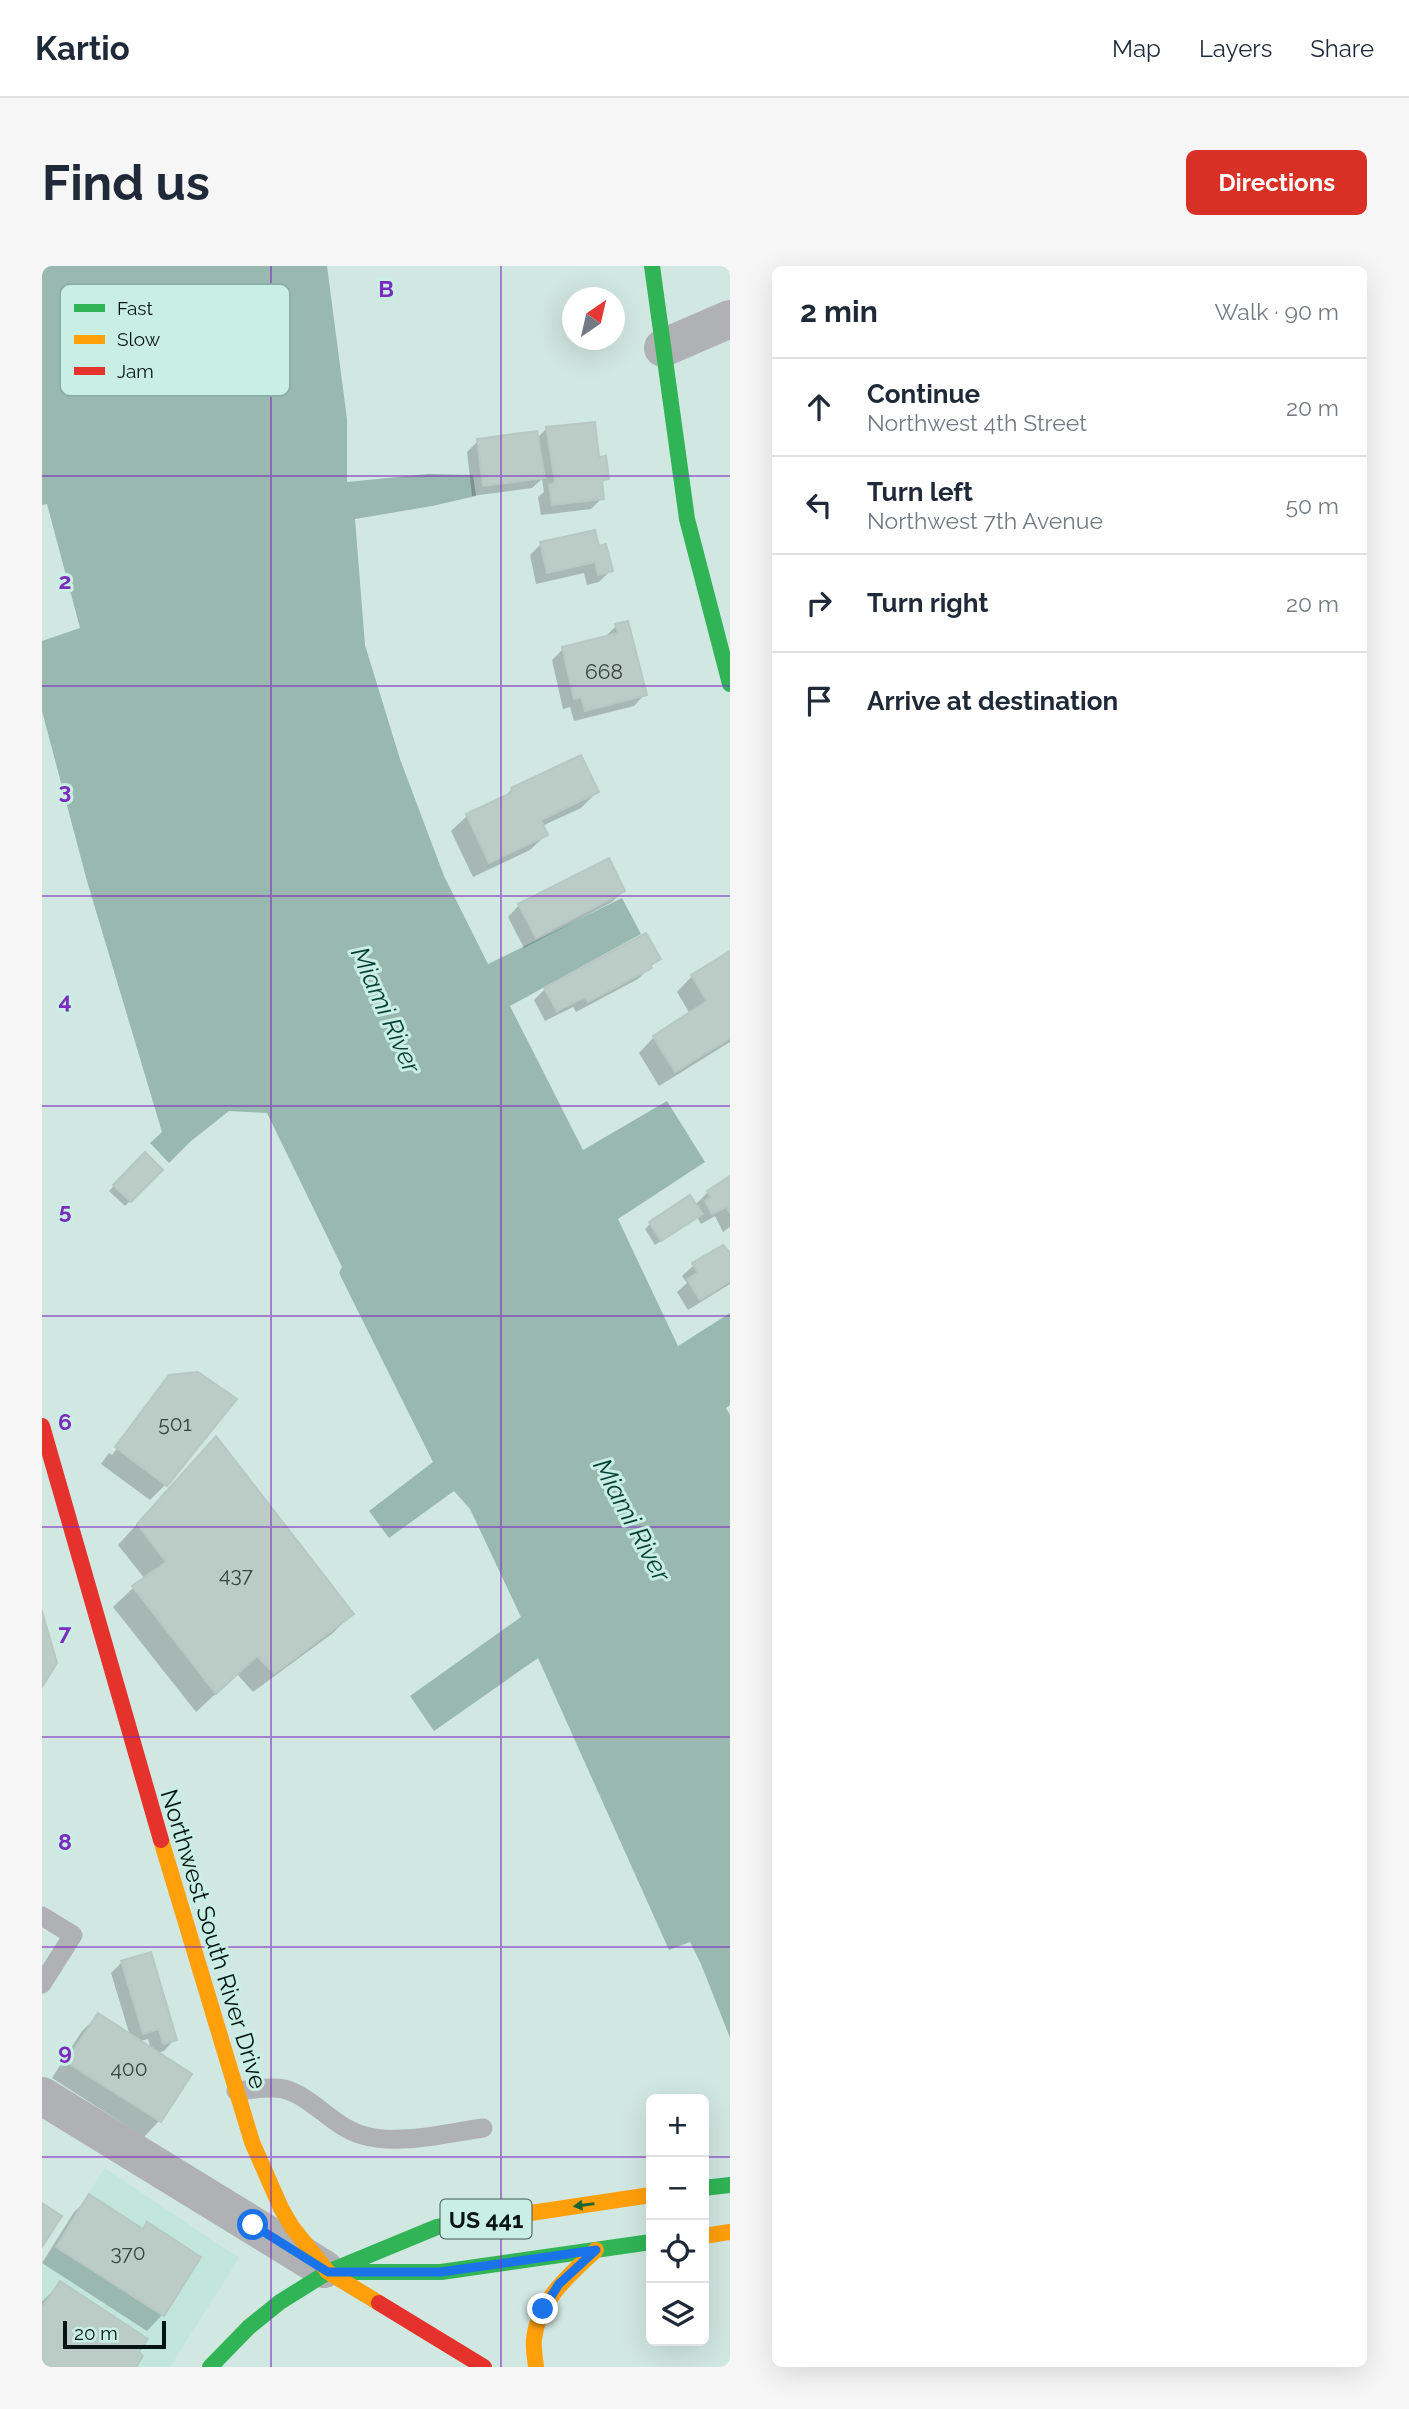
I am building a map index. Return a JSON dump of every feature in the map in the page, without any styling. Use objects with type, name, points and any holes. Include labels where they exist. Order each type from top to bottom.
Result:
[{"type":"main road","points":[[652,266],[687,519],[719,608],[730,684]]},
{"type":"main road","name":"Northwest South River Drive","points":[[45,1446],[236,2091],[252,2142],[281,2208],[292,2227],[328,2272],[474,2364]]},
{"type":"main road","points":[[709,2187],[730,2185]]},
{"type":"main road","name":"US 441","points":[[211,2367],[249,2327],[280,2302],[328,2272],[437,2227],[646,2196]]},
{"type":"main road","points":[[709,2235],[730,2232]]},
{"type":"main road","name":"US 441","points":[[328,2272],[441,2272],[646,2243]]},
{"type":"main road","points":[[537,2367],[534,2340],[543,2309],[559,2284],[596,2250]]},
{"type":"street","points":[[663,348],[730,319]]},
{"type":"street","points":[[42,2096],[328,2272]]},
{"type":"lane","points":[[42,1916],[73,1936],[42,1984]]},
{"type":"lane","points":[[236,2091],[281,2088],[299,2095],[337,2123],[358,2134],[384,2141],[484,2128]]},
{"type":"shaded area","points":[[105,2168],[239,2258],[170,2367],[85,2367],[42,2339],[42,2266]]},
{"type":"water","name":"Miami River","points":[[42,266],[327,266],[347,419],[347,482],[428,474],[473,475],[476,496],[355,519],[365,645],[400,759],[444,876],[488,964],[622,898],[641,934],[510,1006],[583,1150],[667,1101],[705,1162],[618,1219],[678,1346],[730,1313],[730,1405],[726,1408],[730,1415],[730,2038],[690,1942],[669,1950],[538,1658],[434,1731],[410,1696],[521,1617],[470,1509],[454,1491],[389,1538],[369,1511],[433,1462],[339,1273],[342,1267],[267,1113],[229,1111],[191,1141],[169,1163],[150,1143],[162,1132],[87,881],[42,711],[42,641],[80,628],[47,504],[42,505]]},
{"type":"building","points":[[595,422],[599,457],[606,456],[609,479],[602,480],[604,499],[552,505],[549,485],[555,483],[546,427]]},
{"type":"building","points":[[537,431],[545,478],[483,486],[477,439]]},
{"type":"building","points":[[595,530],[599,546],[606,544],[613,571],[598,575],[595,562],[547,573],[540,542]]},
{"type":"building","points":[[628,621],[647,695],[585,711],[581,697],[574,699],[562,647],[618,633],[615,624]]},
{"type":"building","points":[[581,755],[599,792],[541,820],[548,835],[489,863],[466,814],[513,792],[511,788]]},
{"type":"building","points":[[609,858],[625,891],[536,938],[518,904]]},
{"type":"building","points":[[646,933],[661,959],[650,965],[652,968],[588,1002],[585,997],[557,1011],[544,988]]},
{"type":"building","points":[[730,951],[730,1038],[675,1072],[653,1036],[707,1001],[691,975]]},
{"type":"building","points":[[145,1152],[163,1170],[131,1202],[113,1185]]},
{"type":"building","points":[[730,1176],[730,1213],[726,1207],[712,1214],[705,1201],[711,1197],[707,1191]]},
{"type":"building","points":[[690,1195],[703,1214],[661,1241],[649,1222]]},
{"type":"building","points":[[723,1245],[730,1253],[730,1281],[700,1300],[687,1279],[698,1273],[692,1263]]},
{"type":"building","points":[[198,1372],[237,1399],[167,1486],[115,1447],[169,1375]]},
{"type":"building","points":[[216,1436],[354,1614],[274,1674],[257,1656],[216,1694],[132,1586],[166,1562],[137,1524]]},
{"type":"building","points":[[42,1611],[57,1663],[42,1687]]},
{"type":"building","points":[[151,1952],[177,2040],[163,2044],[159,2029],[143,2034],[121,1961]]},
{"type":"building","points":[[98,2013],[192,2074],[161,2122],[66,2062]]},
{"type":"building","points":[[89,2194],[143,2229],[147,2222],[201,2257],[164,2316],[56,2247]]},
{"type":"building","points":[[42,2203],[62,2216],[42,2247]]},
{"type":"building","points":[[60,2281],[148,2339],[139,2352],[143,2356],[136,2367],[42,2367],[42,2307]]},
{"type":"traffic: fast","points":[[652,266],[687,519],[730,684]]},
{"type":"traffic: fast","points":[[709,2187],[730,2185]]},
{"type":"traffic: fast","points":[[210,2367],[249,2327],[280,2302],[328,2272],[437,2227],[491,2219]]},
{"type":"traffic: fast","points":[[345,2272],[441,2272],[646,2243]]},
{"type":"traffic: slow","points":[[161,1840],[252,2142],[281,2208],[292,2227],[328,2272],[379,2303]]},
{"type":"traffic: slow","points":[[491,2219],[646,2196]]},
{"type":"traffic: slow","points":[[709,2235],[730,2232]]},
{"type":"traffic: slow","points":[[536,2367],[534,2339],[542,2312],[557,2289],[596,2250]]},
{"type":"traffic: jam","points":[[42,1426],[161,1840]]},
{"type":"traffic: jam","points":[[379,2303],[484,2367]]},
{"type":"route","points":[[253,2225],[328,2272],[441,2272],[596,2250],[559,2284],[543,2309]]}]
